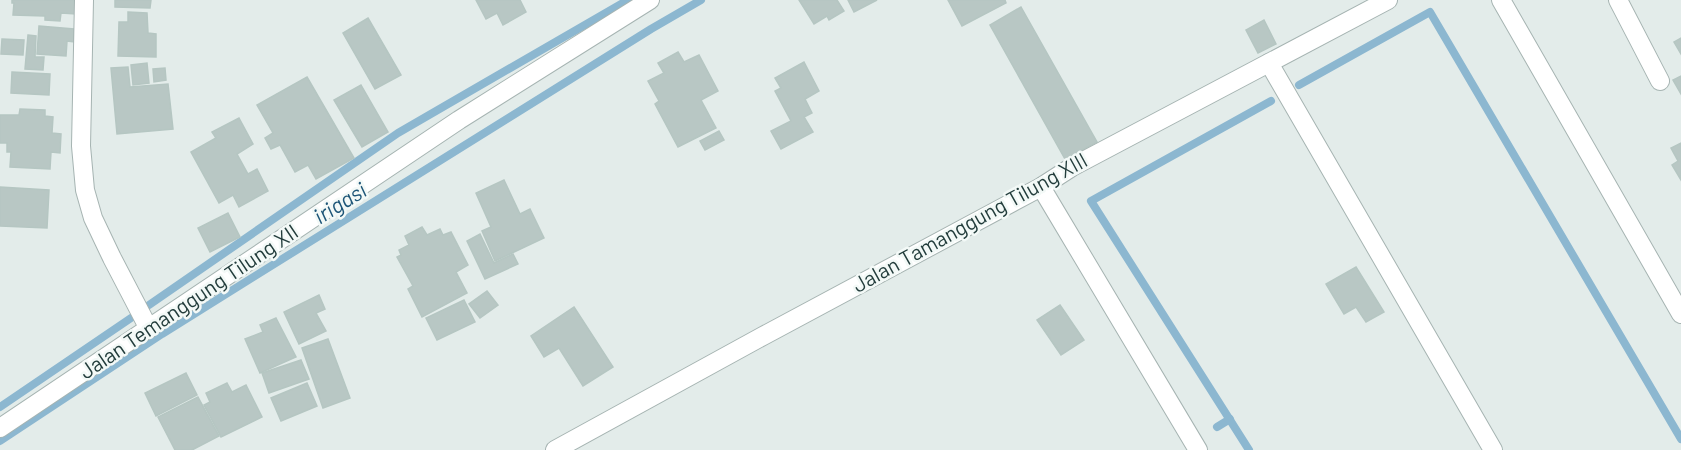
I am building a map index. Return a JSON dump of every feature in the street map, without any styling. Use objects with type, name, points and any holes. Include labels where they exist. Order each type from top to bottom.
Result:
[{"type":"street","points":[[84,0],[81,146],[85,190],[93,218],[149,329]]},
{"type":"street","name":"Jalan Temanggung Tilung XII","points":[[0,428],[459,120],[650,0]]},
{"type":"street","name":"Jalan Tamanggung Tilung XIII","points":[[555,450],[1041,187],[1072,166],[1388,0]]},
{"type":"street","points":[[1501,0],[1681,314]]},
{"type":"street","points":[[1618,0],[1660,81]]},
{"type":"street","points":[[1269,63],[1493,450]]},
{"type":"street","points":[[1041,187],[1198,450]]},
{"type":"building","points":[[12,0],[77,0],[76,14],[61,13],[60,21],[45,20],[45,16],[13,15]]},
{"type":"building","points":[[115,0],[151,0],[150,8],[115,7]]},
{"type":"building","points":[[476,0],[520,0],[526,12],[503,25],[497,13],[486,19]]},
{"type":"building","points":[[799,0],[837,0],[844,11],[829,20],[827,16],[814,24]]},
{"type":"building","points":[[848,0],[877,0],[854,12]]},
{"type":"building","points":[[948,0],[1005,0],[1006,3],[962,26]]},
{"type":"building","points":[[1021,7],[1097,142],[1065,159],[990,25]]},
{"type":"building","points":[[128,12],[147,13],[148,33],[156,34],[156,57],[118,56],[119,22],[128,22]]},
{"type":"building","points":[[368,18],[401,75],[375,89],[343,33]]},
{"type":"building","points":[[1264,20],[1276,44],[1258,53],[1246,30]]},
{"type":"building","points":[[39,26],[74,29],[74,42],[67,41],[66,56],[37,54]]},
{"type":"building","points":[[28,35],[36,36],[35,57],[44,57],[43,70],[25,69]]},
{"type":"building","points":[[1681,38],[1681,54],[1674,42]]},
{"type":"building","points":[[2,39],[24,40],[23,55],[1,54]]},
{"type":"building","points":[[678,52],[684,62],[699,55],[718,91],[701,100],[716,128],[678,147],[655,104],[659,101],[648,81],[664,73],[658,63]]},
{"type":"building","points":[[804,62],[819,91],[805,99],[812,113],[804,117],[813,132],[781,149],[771,131],[791,121],[775,91],[781,88],[775,78]]},
{"type":"building","points":[[147,63],[149,83],[133,85],[131,65]]},
{"type":"building","points":[[128,67],[130,87],[168,84],[173,129],[117,134],[111,68]]},
{"type":"building","points":[[165,68],[166,80],[154,82],[153,69]]},
{"type":"building","points":[[12,72],[50,74],[49,95],[11,93]]},
{"type":"building","points":[[1681,76],[1681,94],[1673,80]]},
{"type":"building","points":[[307,77],[354,158],[316,179],[308,165],[295,172],[280,145],[271,149],[265,138],[273,133],[257,105]]},
{"type":"building","points":[[361,85],[388,132],[362,147],[334,100]]},
{"type":"building","points":[[20,109],[45,110],[45,116],[53,117],[52,133],[61,134],[60,153],[51,152],[50,169],[10,167],[11,152],[7,152],[7,143],[0,143],[0,115],[19,115]]},
{"type":"building","points":[[239,118],[253,144],[237,154],[248,174],[257,169],[268,191],[239,207],[233,195],[219,203],[191,152],[216,138],[212,132]]},
{"type":"building","points":[[719,131],[724,140],[705,150],[700,141]]},
{"type":"building","points":[[1681,143],[1681,180],[1672,165],[1678,161],[1671,148]]},
{"type":"building","points":[[504,180],[520,214],[530,209],[544,238],[495,261],[482,231],[491,227],[476,193]]},
{"type":"building","points":[[0,187],[49,190],[47,228],[0,226]]},
{"type":"building","points":[[228,213],[240,237],[210,252],[198,228]]},
{"type":"building","points":[[422,227],[427,235],[440,229],[443,235],[451,232],[468,265],[456,272],[467,293],[422,317],[408,289],[413,286],[397,257],[401,255],[399,250],[409,245],[405,236]]},
{"type":"building","points":[[480,234],[494,263],[513,254],[518,264],[485,279],[467,241]]},
{"type":"building","points":[[1356,267],[1384,312],[1366,322],[1356,307],[1344,314],[1326,284]]},
{"type":"building","points":[[487,291],[498,305],[480,318],[469,304]]},
{"type":"building","points":[[319,295],[325,309],[316,313],[326,331],[299,344],[284,312]]},
{"type":"building","points":[[464,300],[475,322],[437,340],[426,318]]},
{"type":"building","points":[[1060,305],[1084,340],[1061,355],[1037,320]]},
{"type":"building","points":[[574,307],[613,367],[583,386],[559,348],[544,357],[531,336]]},
{"type":"building","points":[[276,318],[296,357],[260,373],[245,339],[263,332],[260,325]]},
{"type":"building","points":[[328,339],[350,398],[323,408],[302,348]]},
{"type":"building","points":[[301,360],[309,379],[269,393],[262,373]]},
{"type":"building","points":[[186,373],[197,395],[156,416],[145,393]]},
{"type":"building","points":[[227,383],[232,392],[246,385],[262,417],[221,437],[204,405],[210,402],[206,393]]},
{"type":"building","points":[[307,383],[317,406],[281,421],[271,398]]},
{"type":"building","points":[[198,397],[219,436],[192,450],[175,450],[158,417]]},
{"type":"waterway","name":"irigasi","points":[[149,305],[398,133],[628,0]]},
{"type":"waterway","name":"irigasi","points":[[0,441],[162,334],[701,0]]},
{"type":"waterway","points":[[1299,85],[1430,12],[1681,439]]},
{"type":"waterway","points":[[1249,450],[1091,201],[1271,101]]},
{"type":"waterway","name":"irigasi","points":[[0,407],[131,318]]},
{"type":"waterway","points":[[1217,427],[1230,419]]}]
